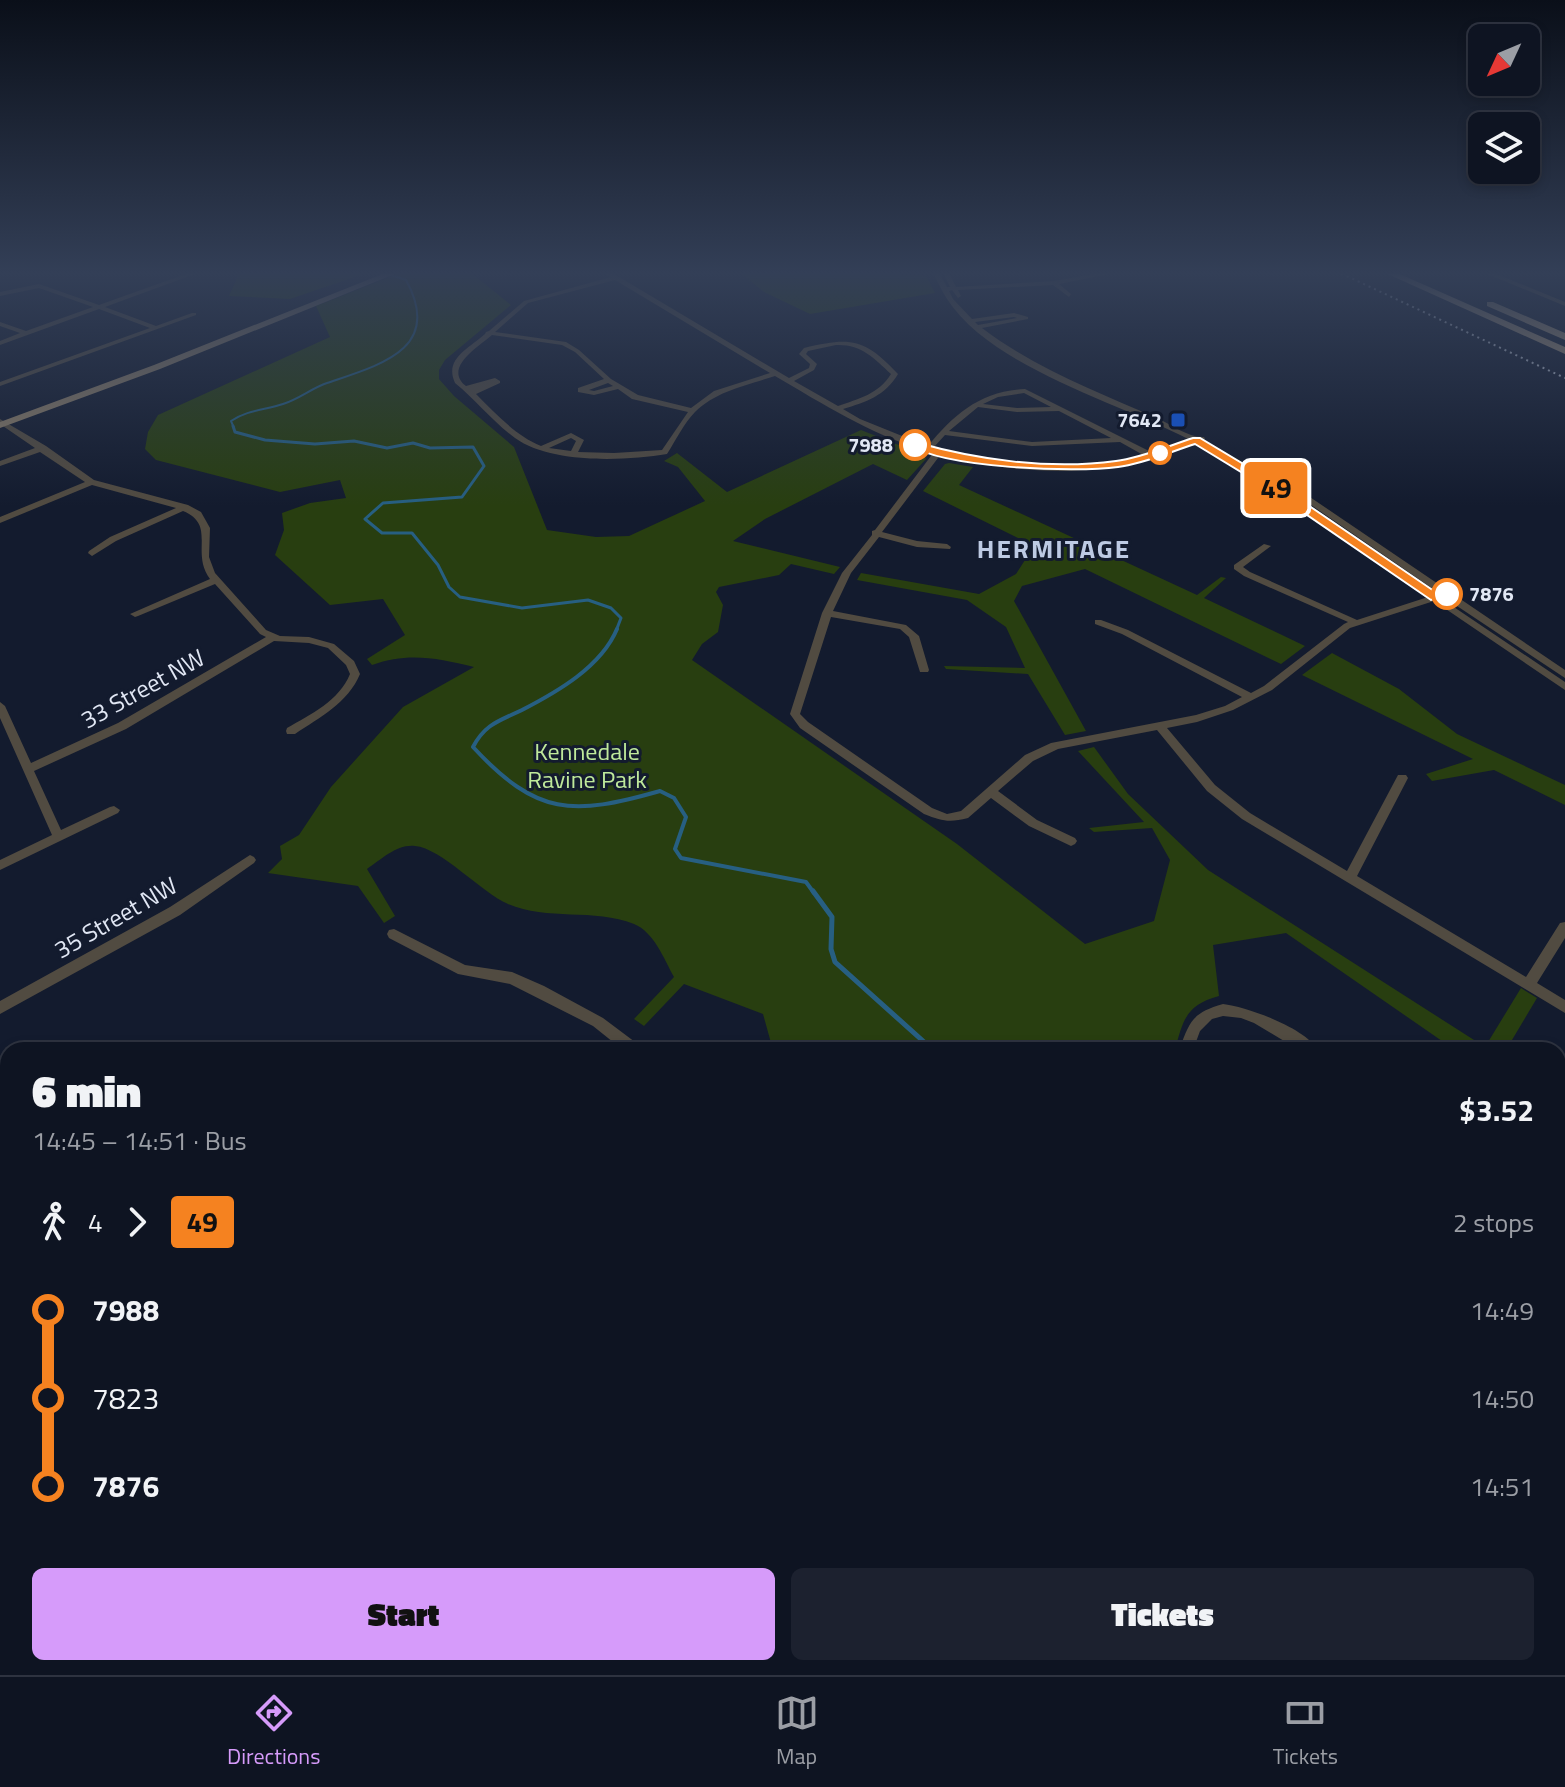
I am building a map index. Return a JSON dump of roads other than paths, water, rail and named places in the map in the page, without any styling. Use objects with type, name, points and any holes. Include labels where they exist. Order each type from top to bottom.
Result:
[{"type":"main road","points":[[1,422],[191,349]]},
{"type":"street","points":[[0,384],[94,349]]},
{"type":"street","points":[[471,349],[456,363],[454,373],[457,382],[528,444],[574,453],[664,452],[692,411],[717,393],[776,373]]},
{"type":"street","points":[[574,349],[609,380],[635,397],[692,411]]},
{"type":"street","points":[[736,349],[890,437],[933,451],[1039,467],[1119,464],[1201,439]]},
{"type":"street","points":[[788,381],[812,369],[814,364],[802,354],[806,349]]},
{"type":"street","points":[[837,409],[878,394],[890,385],[895,374],[864,349]]},
{"type":"street","points":[[1009,349],[1042,368],[1201,439],[1565,675]]},
{"type":"street","points":[[609,380],[581,390],[594,393],[618,387]]},
{"type":"street","points":[[1152,456],[1025,391],[1007,390],[958,416],[942,432],[933,451],[847,573],[827,613],[796,705],[796,718],[937,816],[957,817],[1029,758],[1055,746],[1217,712],[1251,697],[1355,622],[1441,596]]},
{"type":"street","points":[[978,405],[1017,410],[1062,409]]},
{"type":"street","points":[[1,422],[91,482],[185,507],[198,514],[205,523],[205,557],[215,580],[263,632],[273,637],[309,640],[331,646],[350,663],[355,674],[338,697],[291,731]]},
{"type":"street","points":[[942,432],[1032,444],[1126,440]]},
{"type":"street","points":[[542,448],[571,435],[580,440],[574,453]]},
{"type":"street","points":[[1032,444],[1039,467]]},
{"type":"street","points":[[0,464],[43,448]]},
{"type":"street","points":[[0,520],[91,482]]},
{"type":"street","points":[[92,553],[113,539],[185,507]]},
{"type":"street","points":[[875,533],[917,544],[947,547]]},
{"type":"street","points":[[1267,546],[1237,567],[1355,622]]},
{"type":"street","points":[[135,614],[215,580]]},
{"type":"street","points":[[1441,596],[1565,687]]},
{"type":"street","points":[[827,613],[903,627],[914,636],[924,670]]},
{"type":"street","points":[[1098,622],[1125,632],[1251,697]]},
{"type":"street","name":"33 Street NW","points":[[28,769],[122,726],[273,637]]},
{"type":"street","points":[[0,706],[58,836]]},
{"type":"street","points":[[1159,725],[1189,763],[1223,798],[1260,825],[1565,1007]]},
{"type":"street","points":[[1349,879],[1402,778]]},
{"type":"street","points":[[991,792],[1033,823],[1071,841]]},
{"type":"street","points":[[0,865],[114,810]]},
{"type":"street","name":"35 Street NW","points":[[0,1008],[175,911],[250,860]]},
{"type":"street","points":[[1528,985],[1565,927]]},
{"type":"street","points":[[394,934],[463,970],[512,978],[539,990],[607,1027],[625,1042]]},
{"type":"street","points":[[1189,1042],[1196,1022],[1209,1014],[1229,1010],[1263,1018],[1299,1042]]},
{"type":"waterway","points":[[234,428],[231,421],[237,417],[289,402],[321,385],[385,361],[403,349]]},
{"type":"waterway","points":[[233,426],[235,432],[265,440],[315,444],[354,441],[387,448],[413,443],[430,448],[473,447],[484,466],[462,497],[383,503],[365,519],[382,533],[412,533],[438,565],[449,587],[460,597],[522,608],[588,600],[611,608],[621,618],[616,631]]},
{"type":"waterway","points":[[616,631],[600,655],[577,677],[493,724],[473,747],[517,786],[537,798],[558,804],[603,804],[660,791],[674,798],[686,817],[675,849],[681,858],[806,882],[814,893]]},
{"type":"waterway","points":[[813,891],[832,917],[831,949],[835,962],[924,1042]]},
{"type":"railway","points":[[1503,349],[1565,378]]},
{"type":"place","name":"7642","points":[[1178,420]]},
{"type":"place","name":"7988","points":[[915,445]]},
{"type":"place","name":"7876","points":[[1447,594]]},
{"type":"district","name":"HERMITAGE","points":[[1054,549]]},
{"type":"park label","name":"Kennedale Ravine Park","points":[[587,766]]}]
